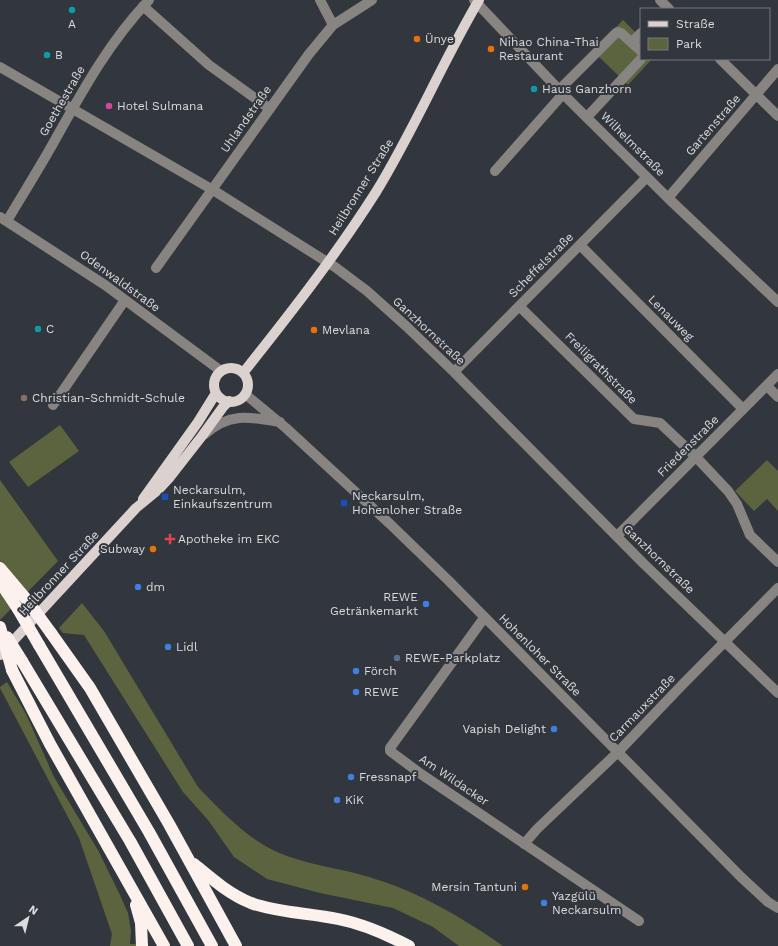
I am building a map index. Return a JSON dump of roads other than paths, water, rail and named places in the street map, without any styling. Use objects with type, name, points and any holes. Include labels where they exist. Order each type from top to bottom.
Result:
[{"type":"highway","points":[[0,568],[27,600],[90,688],[189,860],[236,946]]},
{"type":"highway","points":[[0,582],[18,609],[149,832],[212,946]]},
{"type":"highway","points":[[0,626],[130,841],[188,946]]},
{"type":"highway","points":[[0,626],[12,670],[50,744],[164,946]]},
{"type":"highway","points":[[189,860],[222,887],[236,896],[253,903],[275,909],[338,918],[360,924],[388,934],[409,946]]},
{"type":"highway","points":[[127,881],[141,923],[142,946]]},
{"type":"main road","name":"Heilbronner Straße","points":[[243,373],[329,262],[376,191],[404,143],[477,1]]},
{"type":"main road","points":[[226,368],[232,368],[238,369],[243,373],[248,383],[246,394],[238,400],[224,400],[216,393],[214,387],[215,381],[221,371],[226,368]]},
{"type":"main road","name":"Heilbronner Straße","points":[[0,655],[136,508],[198,422],[216,393]]},
{"type":"main road","name":"Heilbronner Straße","points":[[136,508],[158,490],[229,401]]},
{"type":"street","points":[[320,0],[333,25]]},
{"type":"street","name":"Uhlandstraße","points":[[156,268],[308,54],[333,25],[372,0]]},
{"type":"street","name":"Wilhelmstraße","points":[[477,1],[561,92],[668,198],[778,302]]},
{"type":"street","points":[[146,3],[209,66],[270,109]]},
{"type":"street","name":"Goethestraße","points":[[4,219],[97,66],[113,42],[146,3]]},
{"type":"street","points":[[495,171],[561,92],[616,33],[621,33],[640,50]]},
{"type":"street","points":[[632,42],[640,34]]},
{"type":"street","points":[[587,117],[640,60]]},
{"type":"street","points":[[721,60],[778,116]]},
{"type":"street","name":"Ganzhornstraße","points":[[0,67],[212,190],[329,262],[371,294],[454,372],[617,536],[778,693]]},
{"type":"street","name":"Gartenstraße","points":[[668,198],[778,69]]},
{"type":"street","name":"Scheffelstraße","points":[[454,372],[647,177]]},
{"type":"street","name":"Odenwaldstraße","points":[[4,219],[96,279],[221,371]]},
{"type":"street","name":"Lenauweg","points":[[580,245],[743,409]]},
{"type":"street","points":[[53,405],[125,300]]},
{"type":"street","name":"Freiligrathstraße","points":[[519,306],[634,419],[660,424],[696,457],[728,491],[737,504],[750,535],[778,562]]},
{"type":"street","name":"Friedenstraße","points":[[617,536],[778,374]]},
{"type":"street","points":[[766,386],[778,397]]},
{"type":"street","name":"Hohenloher Straße","points":[[246,394],[280,422],[449,581],[741,877],[768,902],[778,908]]},
{"type":"street","points":[[202,436],[212,427],[236,418],[253,418],[280,422]]},
{"type":"street","name":"Carmauxstraße","points":[[524,844],[618,752],[778,588]]},
{"type":"street","name":"Am Wildacker","points":[[484,618],[390,751],[638,921]]},
{"type":"place","name":"A","points":[[72,10]]},
{"type":"place","name":"Ünye","points":[[417,39]]},
{"type":"place","name":"Nihao China-Thai Restaurant","points":[[491,49]]},
{"type":"place","name":"B","points":[[47,55]]},
{"type":"place","name":"Haus Ganzhorn","points":[[534,89]]},
{"type":"place","name":"Hotel Sulmana","points":[[109,106]]},
{"type":"place","name":"C","points":[[38,329]]},
{"type":"place","name":"Mevlana","points":[[314,330]]},
{"type":"place","name":"Christian-Schmidt-Schule","points":[[24,398]]},
{"type":"place","name":"Neckarsulm, Einkaufszentrum","points":[[165,497]]},
{"type":"place","name":"Neckarsulm, Hohenloher Straße","points":[[344,503]]},
{"type":"place","name":"Apotheke im EKC","points":[[170,539]]},
{"type":"place","name":"Subway","points":[[153,549]]},
{"type":"place","name":"dm","points":[[138,587]]},
{"type":"place","name":"REWE Getränkemarkt","points":[[426,604]]},
{"type":"place","name":"Lidl","points":[[168,647]]},
{"type":"place","name":"REWE-Parkplatz","points":[[397,658]]},
{"type":"place","name":"Förch","points":[[356,671]]},
{"type":"place","name":"REWE","points":[[356,692]]},
{"type":"place","name":"Vapish Delight","points":[[554,729]]},
{"type":"place","name":"Fressnapf","points":[[351,777]]},
{"type":"place","name":"KiK","points":[[337,800]]},
{"type":"place","name":"Mersin Tantuni","points":[[525,887]]},
{"type":"place","name":"Yazgülü Neckarsulm","points":[[544,903]]}]
